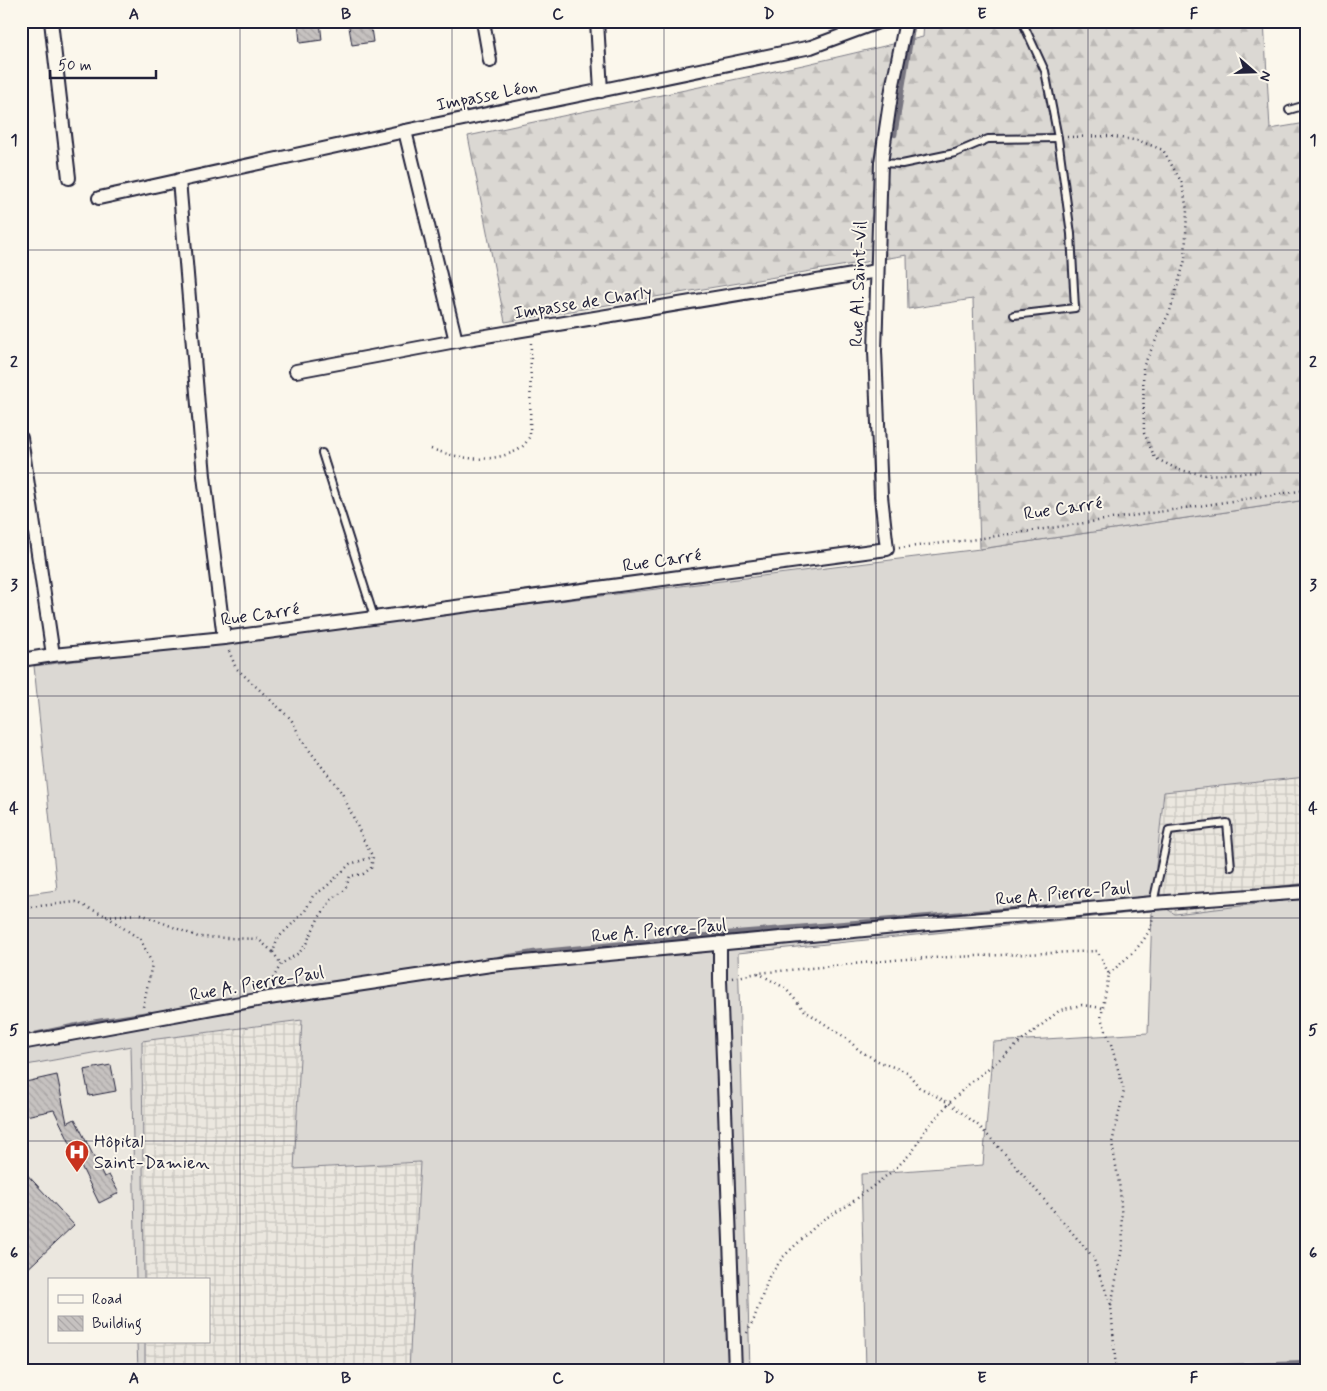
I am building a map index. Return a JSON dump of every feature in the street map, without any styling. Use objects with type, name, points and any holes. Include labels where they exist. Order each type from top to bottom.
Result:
[{"type":"street","points":[[51,21],[69,178]]},
{"type":"street","points":[[483,21],[490,61]]},
{"type":"street","points":[[597,21],[601,91]]},
{"type":"street","name":"Impasse Léon","points":[[99,198],[405,130],[811,47],[881,21]]},
{"type":"street","name":"Rue Al. Saint-Vil","points":[[887,549],[881,496],[875,351],[880,163],[892,89],[906,21]]},
{"type":"street","points":[[405,130],[456,341]]},
{"type":"street","points":[[179,180],[204,476],[224,638]]},
{"type":"street","name":"Impasse de Charly","points":[[296,371],[456,341],[877,272]]},
{"type":"street","points":[[21,438],[53,654]]},
{"type":"street","name":"Rue Carré","points":[[21,660],[53,654],[224,638],[887,549]]},
{"type":"street","name":"Rue A. Pierre-Paul","points":[[21,1044],[262,999],[491,965],[1153,903],[1306,892]]},
{"type":"street","points":[[720,943],[735,1370]]},
{"type":"lane","points":[[1014,315],[1075,308],[1071,234],[1058,138],[1045,70],[1022,21]]},
{"type":"lane","points":[[1288,110],[1306,106]]},
{"type":"lane","points":[[880,163],[902,164],[954,153],[988,139],[1058,138]]},
{"type":"lane","points":[[322,453],[374,617]]},
{"type":"lane","points":[[1153,903],[1169,830],[1227,824],[1231,867]]},
{"type":"path","points":[[1058,138],[1108,136],[1140,141],[1163,150],[1182,183],[1187,210],[1185,260],[1170,312],[1143,367],[1144,433],[1155,458],[1179,470],[1206,475],[1260,472]]},
{"type":"path","points":[[431,449],[457,458],[474,460],[510,454],[523,446],[530,436],[531,329]]},
{"type":"path","name":"Rue Carré","points":[[887,549],[970,540],[1306,490]]},
{"type":"path","points":[[224,638],[236,668],[291,719],[303,742],[342,792],[366,845],[373,856],[371,868],[363,874],[350,876],[345,890],[332,898],[306,944],[299,953],[281,964],[262,999]]},
{"type":"path","points":[[273,952],[278,938],[305,911],[313,896],[326,888],[350,864],[373,856]]},
{"type":"path","points":[[21,908],[76,902],[106,916],[141,940],[152,964],[140,1021]]},
{"type":"path","points":[[1111,1306],[1123,1243],[1120,1189],[1112,1142],[1124,1091],[1111,1044],[1101,1018],[1102,1008],[1109,974],[1140,946],[1152,926],[1153,903]]},
{"type":"path","points":[[106,916],[141,914],[198,937],[258,939],[273,952],[281,964]]},
{"type":"path","points":[[720,980],[758,974],[905,959],[1097,951],[1109,974]]},
{"type":"path","points":[[758,974],[785,988],[805,1011],[846,1038],[860,1051],[880,1062],[907,1072],[918,1087],[948,1103],[979,1126],[1006,1155],[1094,1257],[1111,1306],[1116,1370]]},
{"type":"path","points":[[746,1335],[754,1319],[769,1277],[783,1257],[822,1220],[847,1206],[894,1170],[913,1151],[925,1130],[948,1103],[999,1058],[1060,1010],[1082,1005],[1102,1008]]},
{"type":"shaded area","points":[[1306,777],[1306,898],[1175,914],[1162,906],[1156,866],[1164,792]]},
{"type":"shaded area","points":[[302,1020],[294,1169],[420,1162],[409,1370],[145,1370],[145,1344],[210,1344],[210,1278],[144,1278],[142,1041]]},
{"type":"shaded area","name":"Hôpital Saint-Damien","points":[[131,1046],[136,1278],[48,1278],[48,1344],[137,1344],[138,1370],[21,1370],[21,1066]]},
{"type":"green space","points":[[924,21],[1264,21],[1270,129],[1306,123],[1306,297],[1301,298],[1303,390],[1306,391],[1306,500],[980,549],[973,299],[908,309],[907,255],[505,322],[468,136],[803,65],[923,37]]},
{"type":"green space","points":[[1306,500],[1306,777],[1164,792],[1156,866],[1162,906],[1175,914],[1306,898],[1306,1370],[866,1370],[861,1174],[983,1165],[993,1042],[1148,1033],[1152,911],[738,953],[750,1370],[409,1370],[420,1162],[294,1169],[302,1020],[142,1041],[144,1278],[136,1278],[131,1046],[21,1066],[21,895],[57,890],[34,666],[980,549]]},
{"type":"green space","points":[[137,1344],[145,1344],[145,1370],[138,1370]]},
{"type":"building","points":[[298,21],[320,21],[322,40],[300,43]]},
{"type":"building","points":[[348,21],[370,21],[373,42],[352,45]]},
{"type":"building","points":[[111,1065],[116,1091],[89,1096],[84,1070]]},
{"type":"building","points":[[57,1075],[67,1123],[75,1119],[104,1177],[109,1175],[119,1193],[99,1203],[54,1110],[21,1117],[21,1083]]},
{"type":"building","points":[[21,1168],[74,1225],[21,1275]]},
{"type":"waterway","points":[[895,135],[914,21]]},
{"type":"waterway","points":[[1280,888],[1306,885]]},
{"type":"waterway","points":[[499,958],[534,952],[739,932],[1088,903]]},
{"type":"waterway","points":[[35,1034],[92,1022],[150,1013]]},
{"type":"waterway","points":[[1130,1370],[1306,1363]]},
{"type":"place","name":"Hôpital Saint-Damien","points":[[77,1173]]}]
